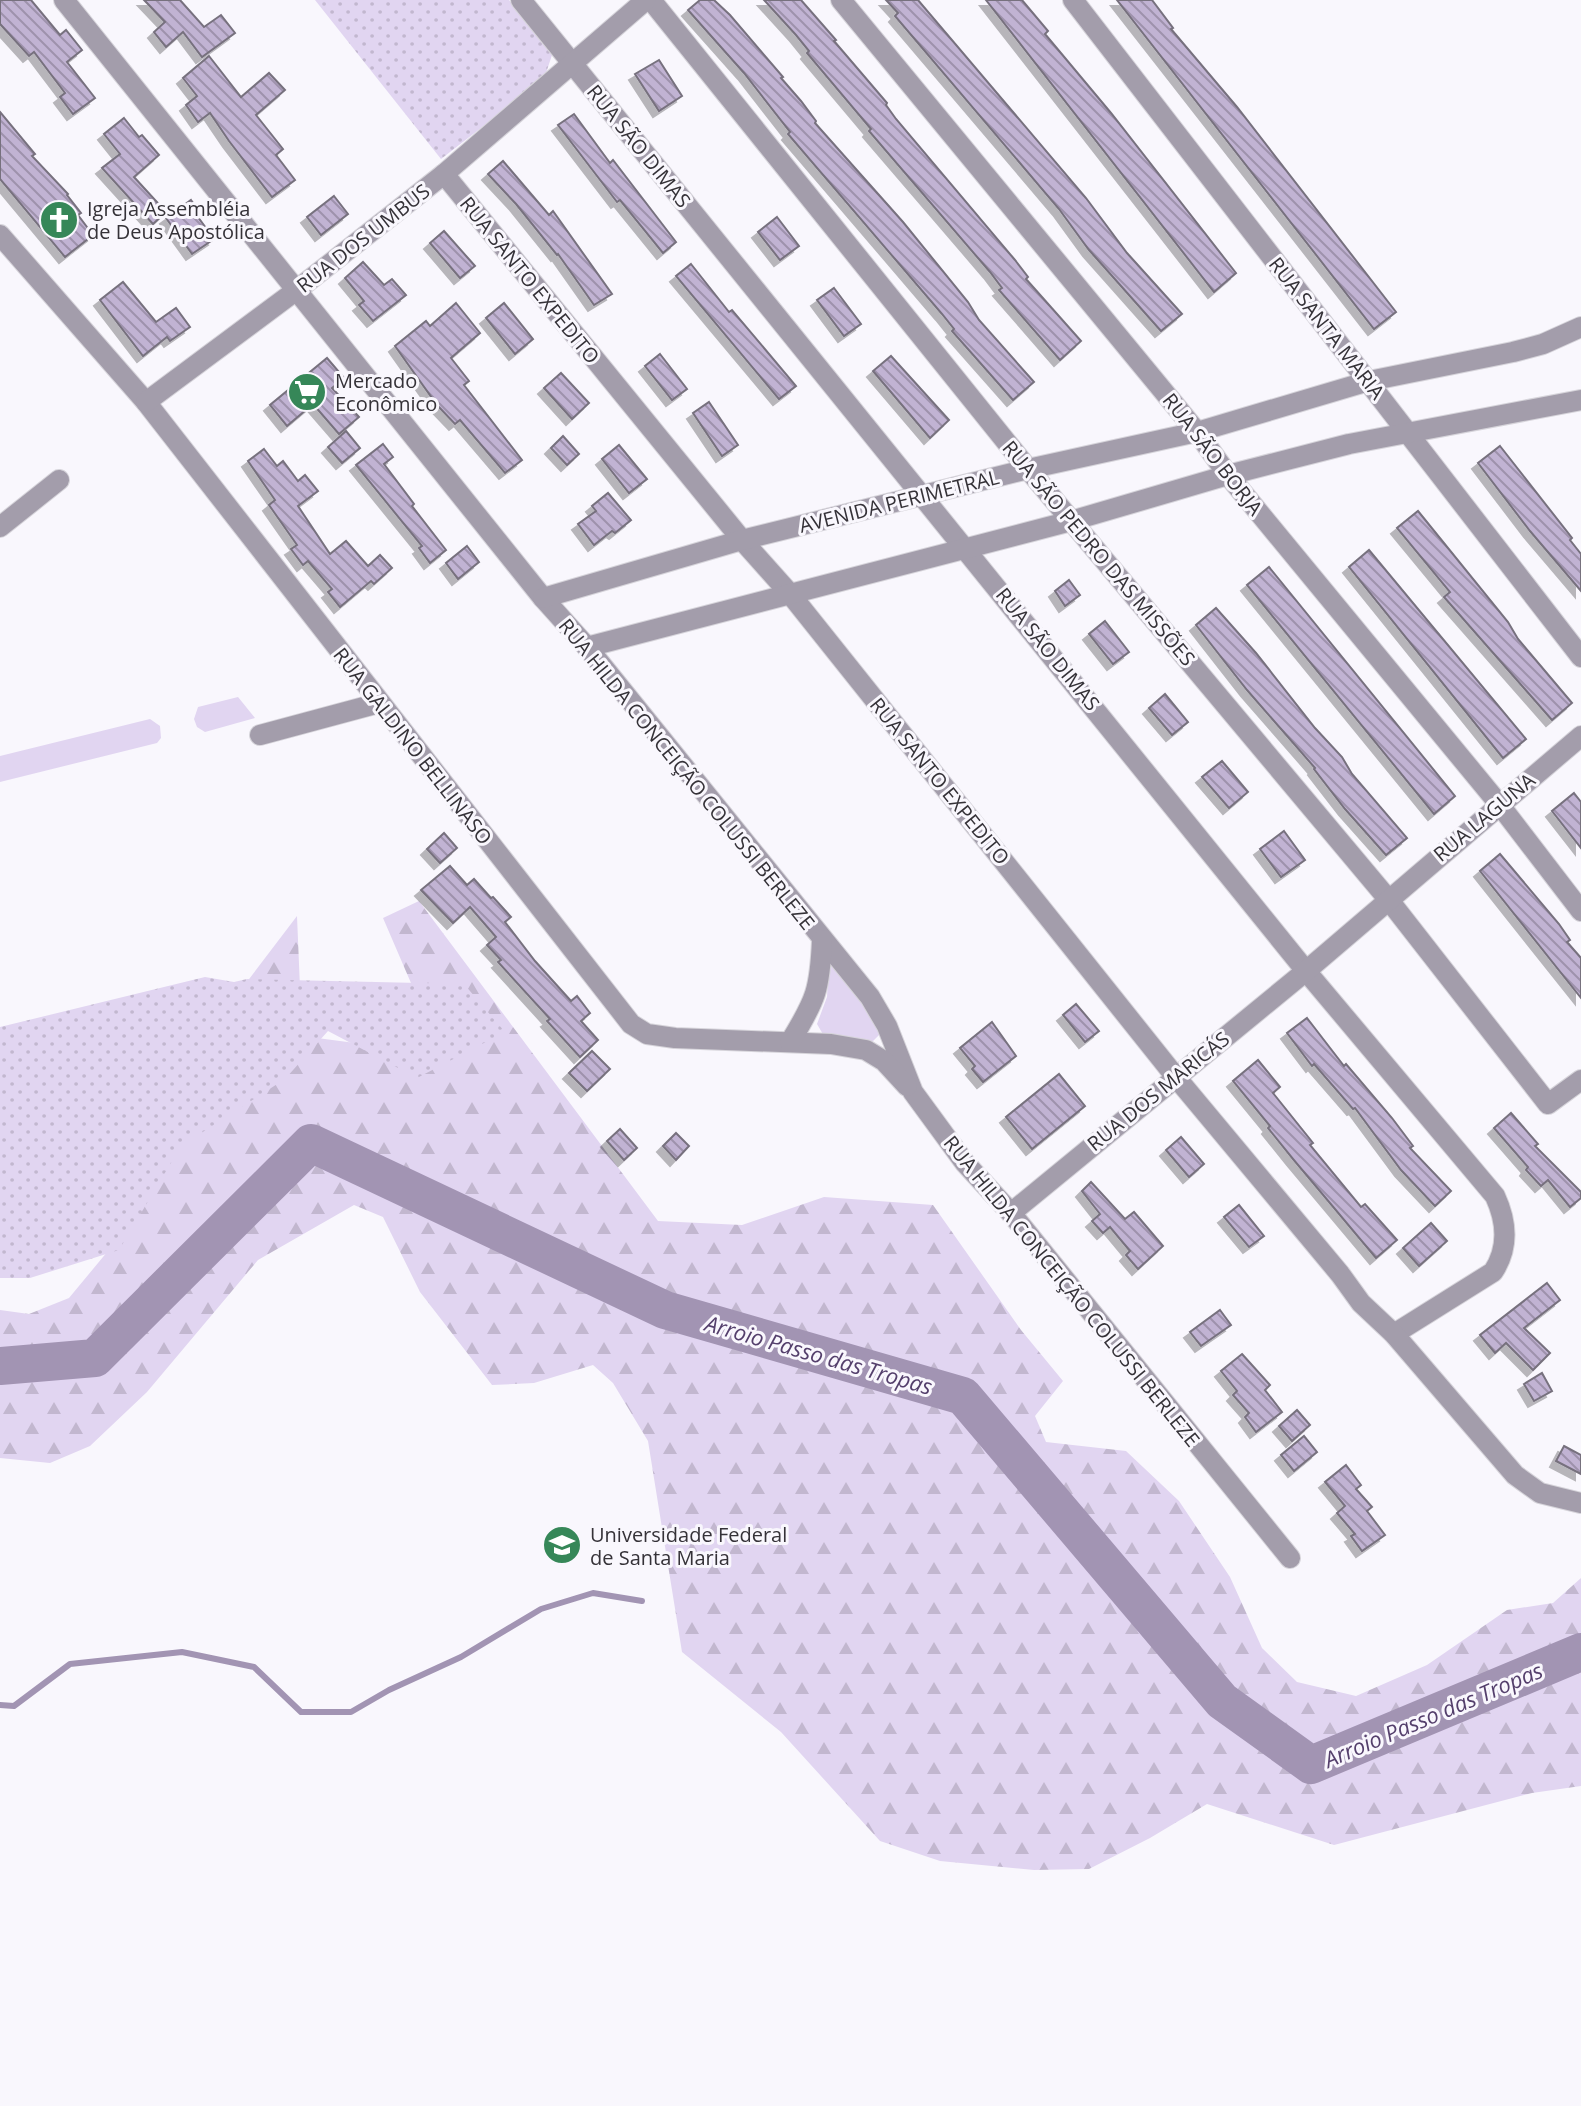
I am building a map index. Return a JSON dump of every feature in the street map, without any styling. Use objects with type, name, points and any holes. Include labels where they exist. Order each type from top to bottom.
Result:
[{"type":"street","name":"RUA HILDA CONCEIÇÃO COLUSSI BERLEZE","points":[[64,0],[543,598],[587,647],[870,997],[891,1035],[913,1092],[965,1163],[1011,1213],[1290,1558]]},
{"type":"street","name":"RUA SÃO DIMAS","points":[[521,0],[1306,971],[1495,1196],[1502,1211],[1503,1257],[1493,1272],[1394,1334]]},
{"type":"street","name":"RUA DOS UMBUS","points":[[146,402],[298,289],[444,174],[648,0]]},
{"type":"street","name":"RUA SÃO PEDRO DAS MISSÕES","points":[[648,0],[1028,469],[1388,899],[1548,1104],[1581,1080]]},
{"type":"street","name":"RUA SÃO BORJA","points":[[841,0],[1197,432],[1228,475],[1499,804],[1581,911]]},
{"type":"street","name":"RUA SANTA MARIA","points":[[1073,0],[1581,657]]},
{"type":"street","name":"RUA SANTO EXPEDITO","points":[[444,174],[742,540],[791,595],[1175,1076],[1361,1303],[1394,1334],[1515,1475],[1540,1493],[1581,1503]]},
{"type":"street","name":"RUA GALDINO BELLINASO","points":[[0,235],[146,402],[631,1024],[647,1034],[675,1038],[831,1044],[866,1050],[884,1061],[913,1092]]},
{"type":"street","name":"AVENIDA PERIMETRAL","points":[[543,598],[742,540],[1028,469],[1197,432],[1369,381],[1513,352],[1543,344],[1581,327]]},
{"type":"street","points":[[587,647],[967,549],[1349,444],[1581,400]]},
{"type":"street","points":[[0,527],[59,480]]},
{"type":"street","points":[[260,735],[379,703]]},
{"type":"street","name":"RUA LAGUNA","points":[[1306,971],[1581,736]]},
{"type":"street","points":[[790,1042],[815,998],[820,978],[822,940]]},
{"type":"street","name":"RUA DOS MARICÁS","points":[[1011,1213],[1306,971]]},
{"type":"street","points":[[872,1054],[891,1035]]},
{"type":"green space","points":[[315,0],[509,0],[553,52],[544,79],[441,159]]},
{"type":"green space","points":[[238,697],[255,718],[205,732],[197,727],[194,719],[198,707]]},
{"type":"green space","points":[[150,719],[160,726],[161,738],[157,743],[0,782],[0,756]]},
{"type":"green space","points":[[419,901],[658,1221],[742,1225],[824,1197],[933,1205],[1021,1330],[1063,1381],[1035,1416],[1046,1442],[1126,1451],[1179,1501],[1230,1577],[1262,1648],[1297,1682],[1356,1696],[1427,1665],[1507,1610],[1553,1603],[1581,1578],[1581,1786],[1532,1793],[1334,1845],[1207,1804],[1089,1869],[1034,1870],[940,1861],[880,1841],[781,1732],[682,1652],[648,1441],[613,1383],[593,1365],[534,1383],[492,1385],[420,1292],[383,1217],[354,1205],[258,1260],[147,1392],[90,1446],[50,1463],[0,1458],[0,1310],[29,1314],[69,1298],[132,1222],[227,1008],[297,916],[302,1036],[355,1043],[411,983],[383,918]]},
{"type":"green space","points":[[829,960],[867,1005],[880,1034],[869,1045],[824,1036],[817,1024],[827,997]]},
{"type":"green space","points":[[205,977],[234,982],[247,979],[464,984],[505,1032],[417,1078],[328,1031],[285,1079],[181,1146],[119,1250],[30,1278],[0,1278],[0,1027]]},
{"type":"building","points":[[0,0],[31,0],[60,35],[66,30],[82,50],[67,62],[95,98],[73,114],[60,97],[65,93],[34,52],[29,56],[0,24]]},
{"type":"building","points":[[144,0],[180,0],[204,27],[221,15],[235,33],[202,57],[183,32],[166,47],[154,32],[165,22]]},
{"type":"building","points":[[700,0],[714,0],[730,15],[783,77],[815,123],[903,222],[979,320],[1034,382],[1013,400],[788,134],[790,132],[744,73],[688,10]]},
{"type":"building","points":[[764,0],[801,0],[836,40],[887,103],[896,119],[1015,260],[1028,277],[1026,279],[1081,341],[1060,360],[999,290],[1002,288],[990,272],[869,131],[871,129],[807,53],[809,51]]},
{"type":"building","points":[[886,0],[918,0],[1086,198],[1127,253],[1182,314],[1161,331],[1089,250],[1059,209],[895,16],[898,13]]},
{"type":"building","points":[[986,0],[1022,0],[1048,31],[1045,34],[1236,273],[1214,292]]},
{"type":"building","points":[[1117,0],[1152,0],[1171,29],[1237,107],[1396,312],[1374,329]]},
{"type":"building","points":[[209,56],[241,97],[269,73],[285,90],[256,115],[283,149],[276,155],[295,180],[272,197],[210,113],[198,122],[186,105],[197,96],[183,78]]},
{"type":"building","points":[[659,60],[682,96],[659,111],[635,74]]},
{"type":"building","points":[[0,112],[35,154],[32,156],[68,194],[93,235],[65,257],[0,179]]},
{"type":"building","points":[[574,114],[676,242],[663,253],[620,200],[617,202],[558,125]]},
{"type":"building","points":[[124,118],[159,155],[134,177],[166,212],[153,224],[102,168],[120,154],[104,134]]},
{"type":"building","points":[[503,161],[549,215],[553,211],[612,294],[594,305],[558,254],[488,174]]},
{"type":"building","points":[[334,196],[348,214],[321,235],[307,217]]},
{"type":"building","points":[[191,200],[201,214],[198,217],[214,239],[192,254],[166,218]]},
{"type":"building","points":[[777,217],[799,246],[780,260],[758,232]]},
{"type":"building","points":[[444,231],[475,266],[460,278],[430,243]]},
{"type":"building","points":[[363,262],[384,285],[392,279],[406,295],[373,321],[359,305],[364,301],[345,278]]},
{"type":"building","points":[[691,264],[729,312],[732,310],[796,386],[779,399],[676,276]]},
{"type":"building","points":[[123,282],[156,322],[176,308],[190,327],[170,341],[167,337],[143,356],[100,300]]},
{"type":"building","points":[[834,288],[861,324],[844,336],[817,300]]},
{"type":"building","points":[[456,303],[480,333],[451,358],[469,381],[464,385],[522,460],[505,473],[460,420],[455,424],[437,405],[395,346],[426,321],[430,326]]},
{"type":"building","points":[[504,303],[533,339],[515,354],[486,318]]},
{"type":"building","points":[[660,354],[687,389],[672,400],[645,366]]},
{"type":"building","points":[[891,356],[949,420],[930,438],[873,371]]},
{"type":"building","name":"Mercado Econômico","points":[[327,358],[344,378],[332,388],[359,417],[339,434],[313,404],[287,426],[270,405]]},
{"type":"building","points":[[561,373],[589,403],[572,419],[544,388]]},
{"type":"building","points":[[709,402],[738,445],[722,456],[693,413]]},
{"type":"building","points":[[346,431],[360,448],[342,463],[328,447]]},
{"type":"building","points":[[563,436],[579,454],[567,465],[551,448]]},
{"type":"building","points":[[383,444],[393,457],[384,464],[446,550],[430,563],[419,548],[422,546],[356,465]]},
{"type":"building","points":[[619,445],[647,479],[629,493],[602,459]]},
{"type":"building","points":[[1500,446],[1581,554],[1581,591],[1478,463]]},
{"type":"building","points":[[264,449],[277,466],[283,461],[298,481],[305,475],[318,491],[298,506],[330,554],[346,541],[368,566],[380,555],[392,568],[340,607],[328,592],[332,589],[308,561],[303,565],[291,549],[297,545],[269,505],[275,500],[248,461]]},
{"type":"building","points":[[608,493],[631,520],[594,545],[578,524],[596,511],[592,506]]},
{"type":"building","points":[[1418,511],[1572,703],[1552,720],[1444,597],[1450,592],[1397,528]]},
{"type":"building","points":[[467,546],[479,562],[458,579],[446,563]]},
{"type":"building","points":[[1369,550],[1526,739],[1503,758],[1349,567]]},
{"type":"building","points":[[1269,567],[1455,796],[1434,814],[1247,585]]},
{"type":"building","points":[[1069,580],[1080,595],[1065,606],[1055,591]]},
{"type":"building","points":[[1216,608],[1407,838],[1386,855],[1196,625]]},
{"type":"building","points":[[1105,621],[1129,652],[1113,664],[1089,634]]},
{"type":"building","points":[[1165,694],[1188,722],[1172,735],[1149,708]]},
{"type":"building","points":[[1222,761],[1248,792],[1229,808],[1202,777]]},
{"type":"building","points":[[1574,793],[1581,802],[1581,848],[1552,811]]},
{"type":"building","points":[[1284,831],[1305,860],[1281,877],[1260,849]]},
{"type":"building","points":[[444,833],[457,848],[440,863],[427,849]]},
{"type":"building","points":[[1500,854],[1559,924],[1570,940],[1567,942],[1581,958],[1581,998],[1480,871]]},
{"type":"building","points":[[450,866],[467,885],[474,879],[493,897],[511,917],[505,922],[535,961],[571,1001],[577,996],[590,1013],[581,1021],[598,1040],[580,1057],[498,962],[501,960],[487,945],[496,937],[470,907],[453,923],[421,890]]},
{"type":"building","points":[[1076,1004],[1099,1031],[1085,1042],[1063,1015]]},
{"type":"building","points":[[1307,1018],[1344,1066],[1346,1064],[1392,1118],[1413,1146],[1410,1148],[1451,1191],[1435,1206],[1401,1170],[1355,1108],[1314,1064],[1312,1066],[1287,1033]]},
{"type":"building","points":[[992,1022],[1016,1056],[983,1082],[960,1048]]},
{"type":"building","points":[[592,1051],[610,1069],[587,1091],[569,1073]]},
{"type":"building","points":[[1258,1060],[1280,1087],[1273,1093],[1313,1143],[1310,1145],[1361,1207],[1365,1204],[1397,1240],[1376,1258],[1233,1081]]},
{"type":"building","points":[[1059,1074],[1085,1106],[1032,1149],[1006,1117]]},
{"type":"building","points":[[1511,1113],[1538,1144],[1535,1146],[1581,1192],[1581,1198],[1570,1207],[1548,1180],[1541,1186],[1494,1128]]},
{"type":"building","points":[[620,1129],[637,1148],[624,1160],[607,1141]]},
{"type":"building","points":[[676,1133],[689,1146],[676,1160],[663,1146]]},
{"type":"building","points":[[1181,1137],[1204,1164],[1189,1177],[1166,1150]]},
{"type":"building","points":[[1091,1182],[1125,1219],[1134,1212],[1163,1246],[1138,1269],[1126,1255],[1130,1251],[1110,1227],[1103,1233],[1092,1221],[1100,1214],[1082,1191]]},
{"type":"building","points":[[1239,1205],[1264,1236],[1249,1247],[1224,1217]]},
{"type":"building","points":[[1431,1223],[1447,1241],[1419,1266],[1403,1248]]},
{"type":"building","points":[[1547,1283],[1560,1300],[1524,1328],[1550,1353],[1533,1370],[1506,1343],[1495,1353],[1480,1335]]},
{"type":"building","points":[[1220,1310],[1231,1325],[1201,1346],[1190,1332]]},
{"type":"building","points":[[1242,1354],[1270,1385],[1265,1390],[1282,1412],[1256,1432],[1245,1417],[1249,1413],[1233,1395],[1237,1391],[1221,1371]]},
{"type":"building","points":[[1542,1373],[1552,1391],[1534,1401],[1524,1384]]},
{"type":"building","points":[[1297,1410],[1310,1425],[1292,1441],[1279,1426]]},
{"type":"building","points":[[1304,1436],[1317,1452],[1294,1471],[1281,1455]]},
{"type":"building","points":[[1564,1446],[1581,1455],[1581,1474],[1556,1461]]},
{"type":"building","points":[[1346,1465],[1361,1485],[1356,1489],[1372,1507],[1367,1511],[1385,1535],[1362,1551],[1351,1536],[1355,1534],[1337,1513],[1345,1506],[1325,1482]]},
{"type":"waterway","name":"Arroio Passo das Tropas","points":[[0,1366],[95,1358],[311,1143],[665,1310],[963,1396],[1222,1701],[1311,1765],[1581,1652]]},
{"type":"waterway","points":[[0,1705],[14,1706],[70,1664],[182,1652],[254,1667],[301,1712],[351,1712],[389,1690],[461,1657],[541,1609],[593,1593],[642,1601]]},
{"type":"place","name":"Igreja Assembléia de Deus Apostólica","points":[[59,220]]},
{"type":"place","name":"Mercado Econômico","points":[[307,392]]},
{"type":"place","name":"Universidade Federal de Santa Maria","points":[[562,1545]]}]
